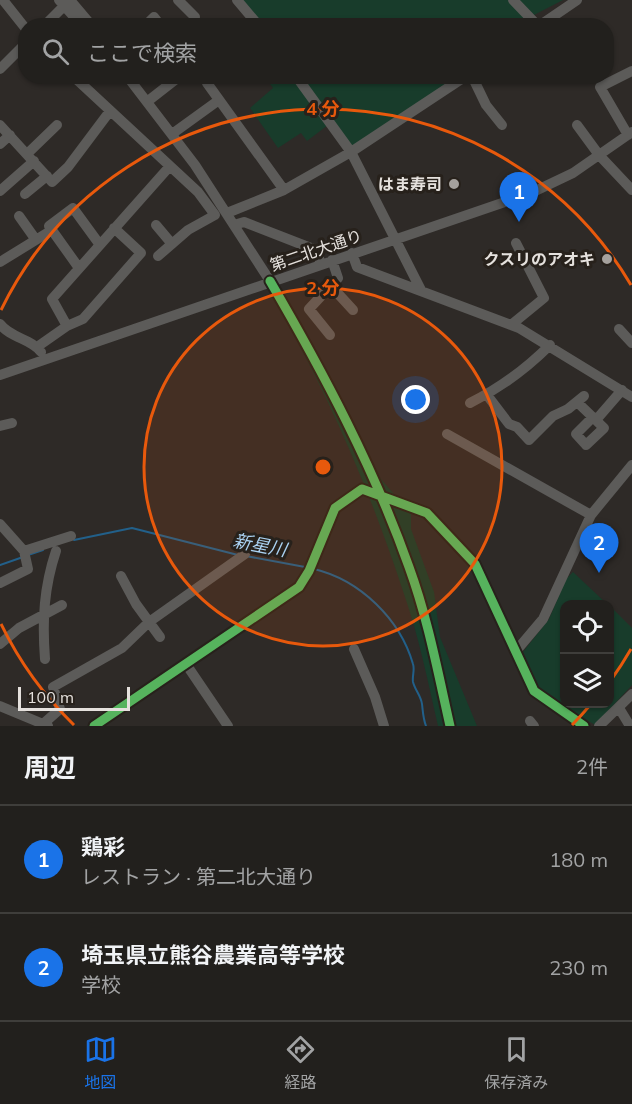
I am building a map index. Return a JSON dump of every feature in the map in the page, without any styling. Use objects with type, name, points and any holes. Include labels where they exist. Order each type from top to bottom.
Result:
[{"type":"street","points":[[3,0],[18,19]]},
{"type":"street","points":[[178,0],[195,17]]},
{"type":"street","points":[[237,0],[252,18]]},
{"type":"street","points":[[513,0],[530,18]]},
{"type":"street","points":[[550,18],[577,0]]},
{"type":"street","points":[[51,18],[66,2]]},
{"type":"street","points":[[66,2],[77,18]]},
{"type":"street","points":[[66,2],[83,18]]},
{"type":"street","points":[[0,69],[18,51]]},
{"type":"street","points":[[614,80],[632,71]]},
{"type":"street","points":[[81,84],[170,166],[230,211]]},
{"type":"street","points":[[135,84],[150,99]]},
{"type":"street","points":[[140,84],[230,211],[234,225],[270,281]]},
{"type":"street","points":[[150,99],[170,84]]},
{"type":"street","points":[[208,84],[284,190]]},
{"type":"street","points":[[302,84],[351,152],[421,290]]},
{"type":"street","points":[[230,211],[284,190],[351,152],[454,84]]},
{"type":"street","points":[[476,84],[486,105],[502,125]]},
{"type":"street","points":[[606,84],[600,87],[630,133]]},
{"type":"street","points":[[175,132],[219,100]]},
{"type":"street","points":[[0,124],[52,182],[68,167],[110,111]]},
{"type":"street","points":[[0,191],[57,125]]},
{"type":"street","points":[[577,125],[599,155],[632,190]]},
{"type":"street","points":[[158,256],[188,230],[215,215],[211,198],[175,132]]},
{"type":"street","name":"第二北大通り","points":[[0,375],[549,185],[630,133]]},
{"type":"street","points":[[0,144],[10,135]]},
{"type":"street","points":[[67,326],[52,299],[170,166]]},
{"type":"street","points":[[25,194],[47,176]]},
{"type":"street","points":[[79,268],[49,226],[73,208],[100,245]]},
{"type":"street","points":[[19,216],[36,240]]},
{"type":"street","points":[[234,225],[244,222],[316,250],[327,262],[338,278],[309,309],[330,336]]},
{"type":"street","points":[[156,225],[172,244]]},
{"type":"street","points":[[37,347],[67,326],[83,319],[141,253],[114,228]]},
{"type":"street","points":[[0,262],[52,230]]},
{"type":"street","points":[[511,325],[544,298],[516,243]]},
{"type":"street","points":[[352,253],[357,267],[511,325],[550,345],[632,397]]},
{"type":"street","points":[[331,286],[353,310]]},
{"type":"street","points":[[0,324],[12,335],[37,347],[43,359]]},
{"type":"street","points":[[619,329],[632,343]]},
{"type":"street","points":[[470,403],[487,395],[530,366],[550,345]]},
{"type":"street","points":[[487,395],[509,424],[517,427],[529,440],[553,416],[581,399],[595,419],[622,390]]},
{"type":"street","points":[[0,426],[12,423]]},
{"type":"street","points":[[447,434],[591,515]]},
{"type":"street","points":[[516,651],[543,619],[591,515],[632,465]]},
{"type":"street","points":[[94,726],[291,593],[310,569],[335,508],[362,489],[421,510],[475,564],[534,692],[584,726]]},
{"type":"street","points":[[0,524],[24,554],[28,569],[0,583]]},
{"type":"street","points":[[24,554],[71,537]]},
{"type":"street","points":[[45,659],[43,615],[47,579],[56,551]]},
{"type":"street","points":[[0,706],[46,725],[60,709],[53,687],[122,648],[149,622],[242,556]]},
{"type":"street","points":[[121,576],[160,637]]},
{"type":"street","points":[[1,640],[62,605]]},
{"type":"street","points":[[354,649],[375,697],[384,726]]},
{"type":"street","points":[[186,664],[228,726]]},
{"type":"street","points":[[599,726],[632,694]]},
{"type":"street","points":[[619,708],[630,726]]},
{"type":"green space","points":[[242,0],[510,0],[527,18],[256,18]]},
{"type":"green space","points":[[519,0],[563,0],[534,15]]},
{"type":"green space","points":[[270,84],[297,84],[328,125],[307,141],[301,133],[278,148],[250,108],[273,88]]},
{"type":"green space","points":[[305,84],[447,84],[352,147]]},
{"type":"green space","points":[[281,288],[354,425],[375,472],[411,514],[411,529],[434,592],[440,637],[477,726],[438,726],[414,627],[391,555],[345,439],[309,364],[269,292]]},
{"type":"green space","points":[[573,572],[603,600],[560,600],[560,703],[539,690],[523,652],[549,619],[566,579]]},
{"type":"green space","points":[[614,610],[632,628],[632,685],[614,704]]},
{"type":"green space","points":[[568,708],[611,708],[595,725]]},
{"type":"waterway","name":"新星川","points":[[74,540],[132,528],[238,555]]},
{"type":"waterway","name":"新星川","points":[[28,555],[43,550]]},
{"type":"waterway","name":"新星川","points":[[246,556],[305,567]]},
{"type":"waterway","name":"新星川","points":[[0,565],[23,557]]},
{"type":"waterway","name":"新星川","points":[[314,569],[331,574],[362,592],[376,604],[399,632],[413,664],[413,682],[421,701],[426,726]]},
{"type":"cycle path","points":[[270,281],[346,421],[395,530],[422,606],[450,726]]},
{"type":"cycle path","points":[[94,726],[299,587],[309,571],[335,508],[362,489],[427,513],[475,564],[534,691],[584,726]]},
{"type":"place","name":"はま寿司","points":[[454,184]]},
{"type":"place","name":"鶏彩","points":[[519,222]]},
{"type":"place","name":"クスリのアオキ","points":[[607,259]]},
{"type":"place","name":"埼玉県立熊谷農業高等学校","points":[[599,573]]}]
